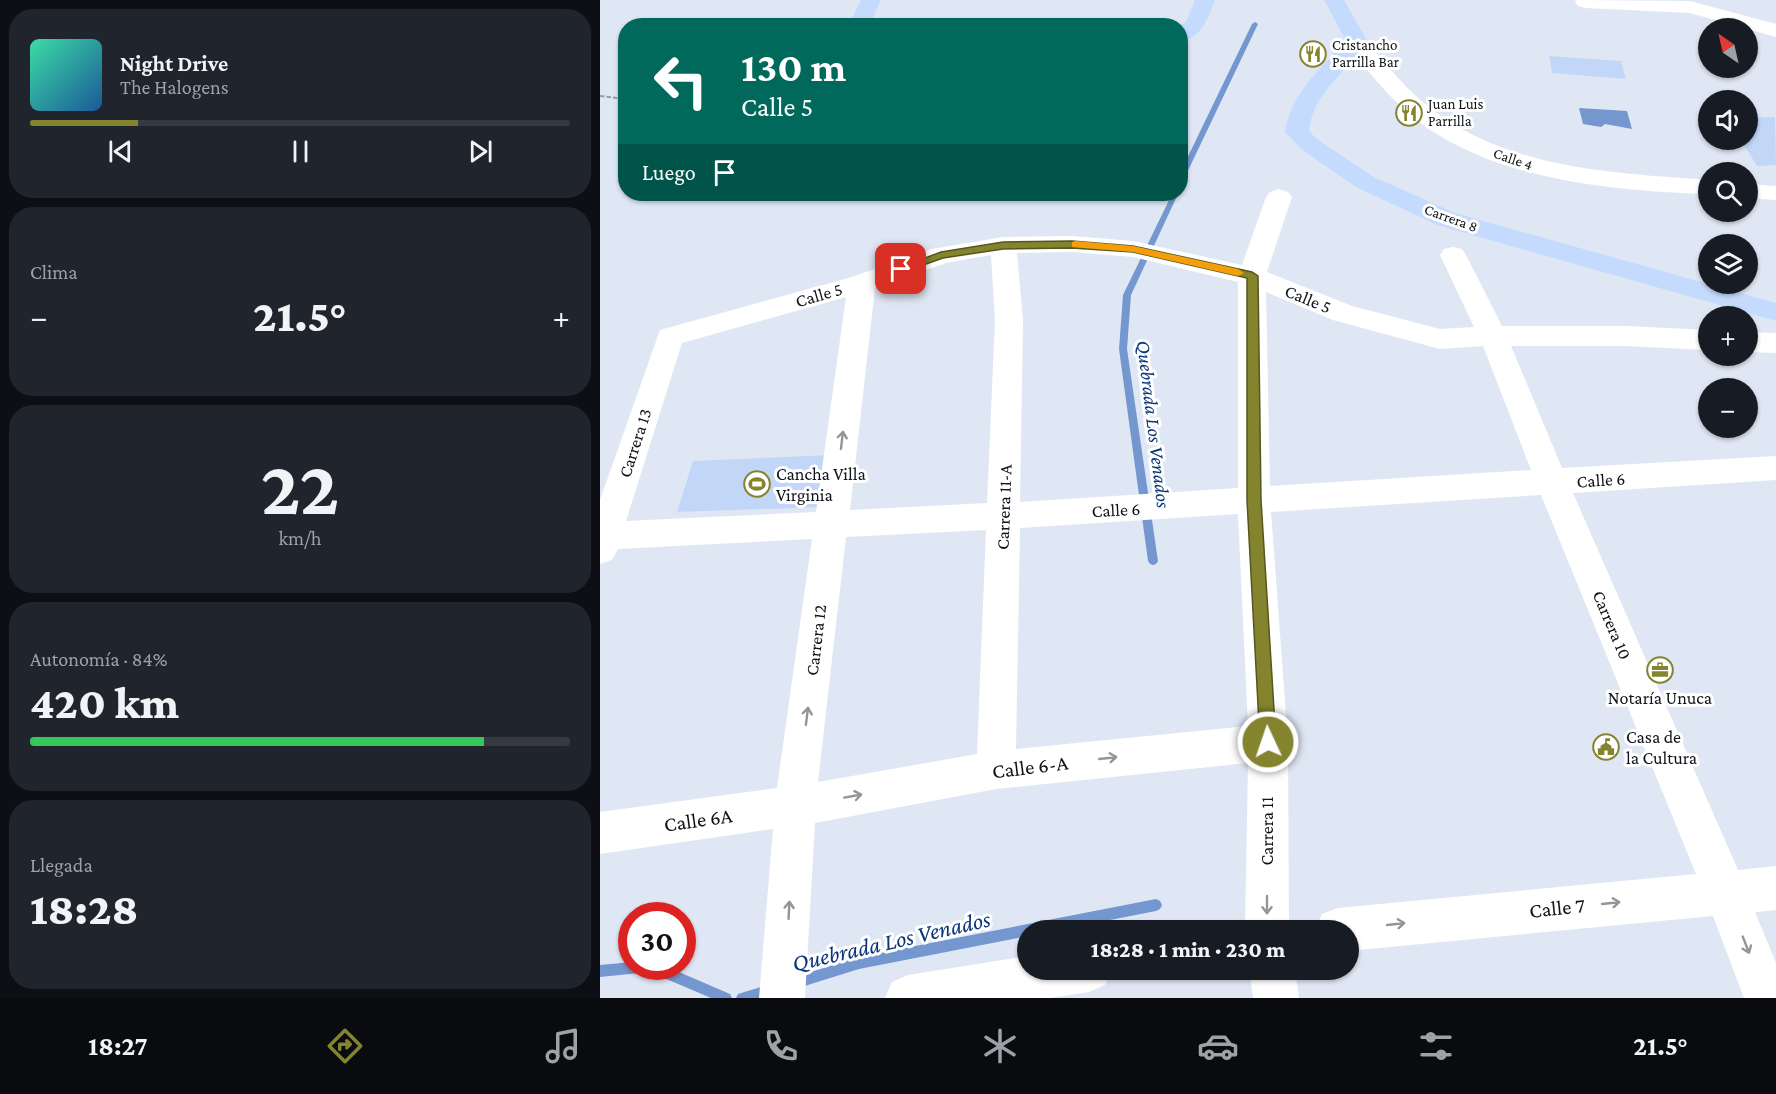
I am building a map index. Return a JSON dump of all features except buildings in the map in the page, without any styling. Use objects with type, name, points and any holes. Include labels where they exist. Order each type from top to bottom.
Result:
[{"type":"main road","points":[[862,18],[871,0]]},
{"type":"main road","points":[[1188,30],[1195,25],[1205,0]]},
{"type":"main road","points":[[1334,0],[1357,42]]},
{"type":"main road","name":"Carrera 8","points":[[1357,42],[1316,88],[1296,120],[1297,132],[1309,144],[1365,182],[1446,219],[1776,312]]},
{"type":"street","points":[[1586,2],[1690,7],[1776,31]]},
{"type":"street","name":"Calle 4","points":[[1357,42],[1389,80],[1422,113],[1472,144],[1531,166],[1591,177],[1698,186]]},
{"type":"street","points":[[1758,191],[1776,193]]},
{"type":"street","name":"Carrera 11","points":[[1267,920],[1268,742],[1254,500],[1252,276],[1279,197]]},
{"type":"street","name":"Calle 5","points":[[670,337],[862,283],[941,255],[1003,245],[1072,244],[1133,249],[1252,276],[1343,313],[1440,339],[1493,336],[1626,336],[1698,340]]},
{"type":"street","name":"Carrera 11-A","points":[[996,770],[1009,320],[1003,245]]},
{"type":"street","name":"Carrera 10","points":[[1453,255],[1493,336],[1552,483],[1725,891],[1767,998]]},
{"type":"street","name":"Carrera 12","points":[[784,983],[795,806],[862,283]]},
{"type":"street","name":"Carrera 13","points":[[601,540],[670,337]]},
{"type":"street","points":[[1758,342],[1776,343]]},
{"type":"street","name":"Calle 6","points":[[601,540],[1145,509],[1254,500],[1776,468]]},
{"type":"street","name":"Calle 6-A","points":[[795,806],[996,770],[1268,742]]},
{"type":"street","name":"Calle 6A","points":[[600,833],[795,806]]},
{"type":"street","name":"Calle 7","points":[[1359,928],[1725,891],[1776,888]]},
{"type":"street","points":[[908,998],[1020,980]]},
{"type":"street","points":[[1274,980],[1276,998]]},
{"type":"path","points":[[600,96],[618,98]]},
{"type":"shaded area","points":[[1549,56],[1621,61],[1626,79],[1552,73]]},
{"type":"shaded area","points":[[1775,117],[1776,165],[1758,166],[1758,162],[1755,162],[1747,150],[1758,150],[1758,118]]},
{"type":"shaded area","name":"Cancha Villa Virginia","points":[[830,455],[825,507],[677,512],[693,461]]},
{"type":"water","points":[[1579,108],[1627,111],[1632,129],[1605,124],[1601,127],[1583,124]]},
{"type":"waterway","name":"Quebrada Los Venados","points":[[1188,164],[1255,24]]},
{"type":"waterway","name":"Quebrada Los Venados","points":[[1153,561],[1123,349],[1127,295],[1172,201]]},
{"type":"waterway","name":"Quebrada Los Venados","points":[[795,983],[859,963],[1156,905]]},
{"type":"waterway","name":"Quebrada Los Venados","points":[[600,971],[650,966],[726,998]]},
{"type":"waterway","name":"Quebrada Los Venados","points":[[742,998],[770,990]]},
{"type":"slow traffic","points":[[1076,245],[1133,249],[1238,273]]},
{"type":"place","name":"Cristancho Parrilla Bar","points":[[1313,54]]},
{"type":"place","name":"Juan Luis Parrilla","points":[[1409,113]]},
{"type":"place","name":"Cancha Villa Virginia","points":[[757,484]]},
{"type":"place","name":"Notaría Unuca","points":[[1660,670]]},
{"type":"place","name":"Casa de la Cultura","points":[[1606,747]]},
{"type":"route","points":[[901,269],[941,255],[1003,245],[1072,244],[1133,249],[1252,276],[1255,379],[1254,500],[1268,742]]}]
